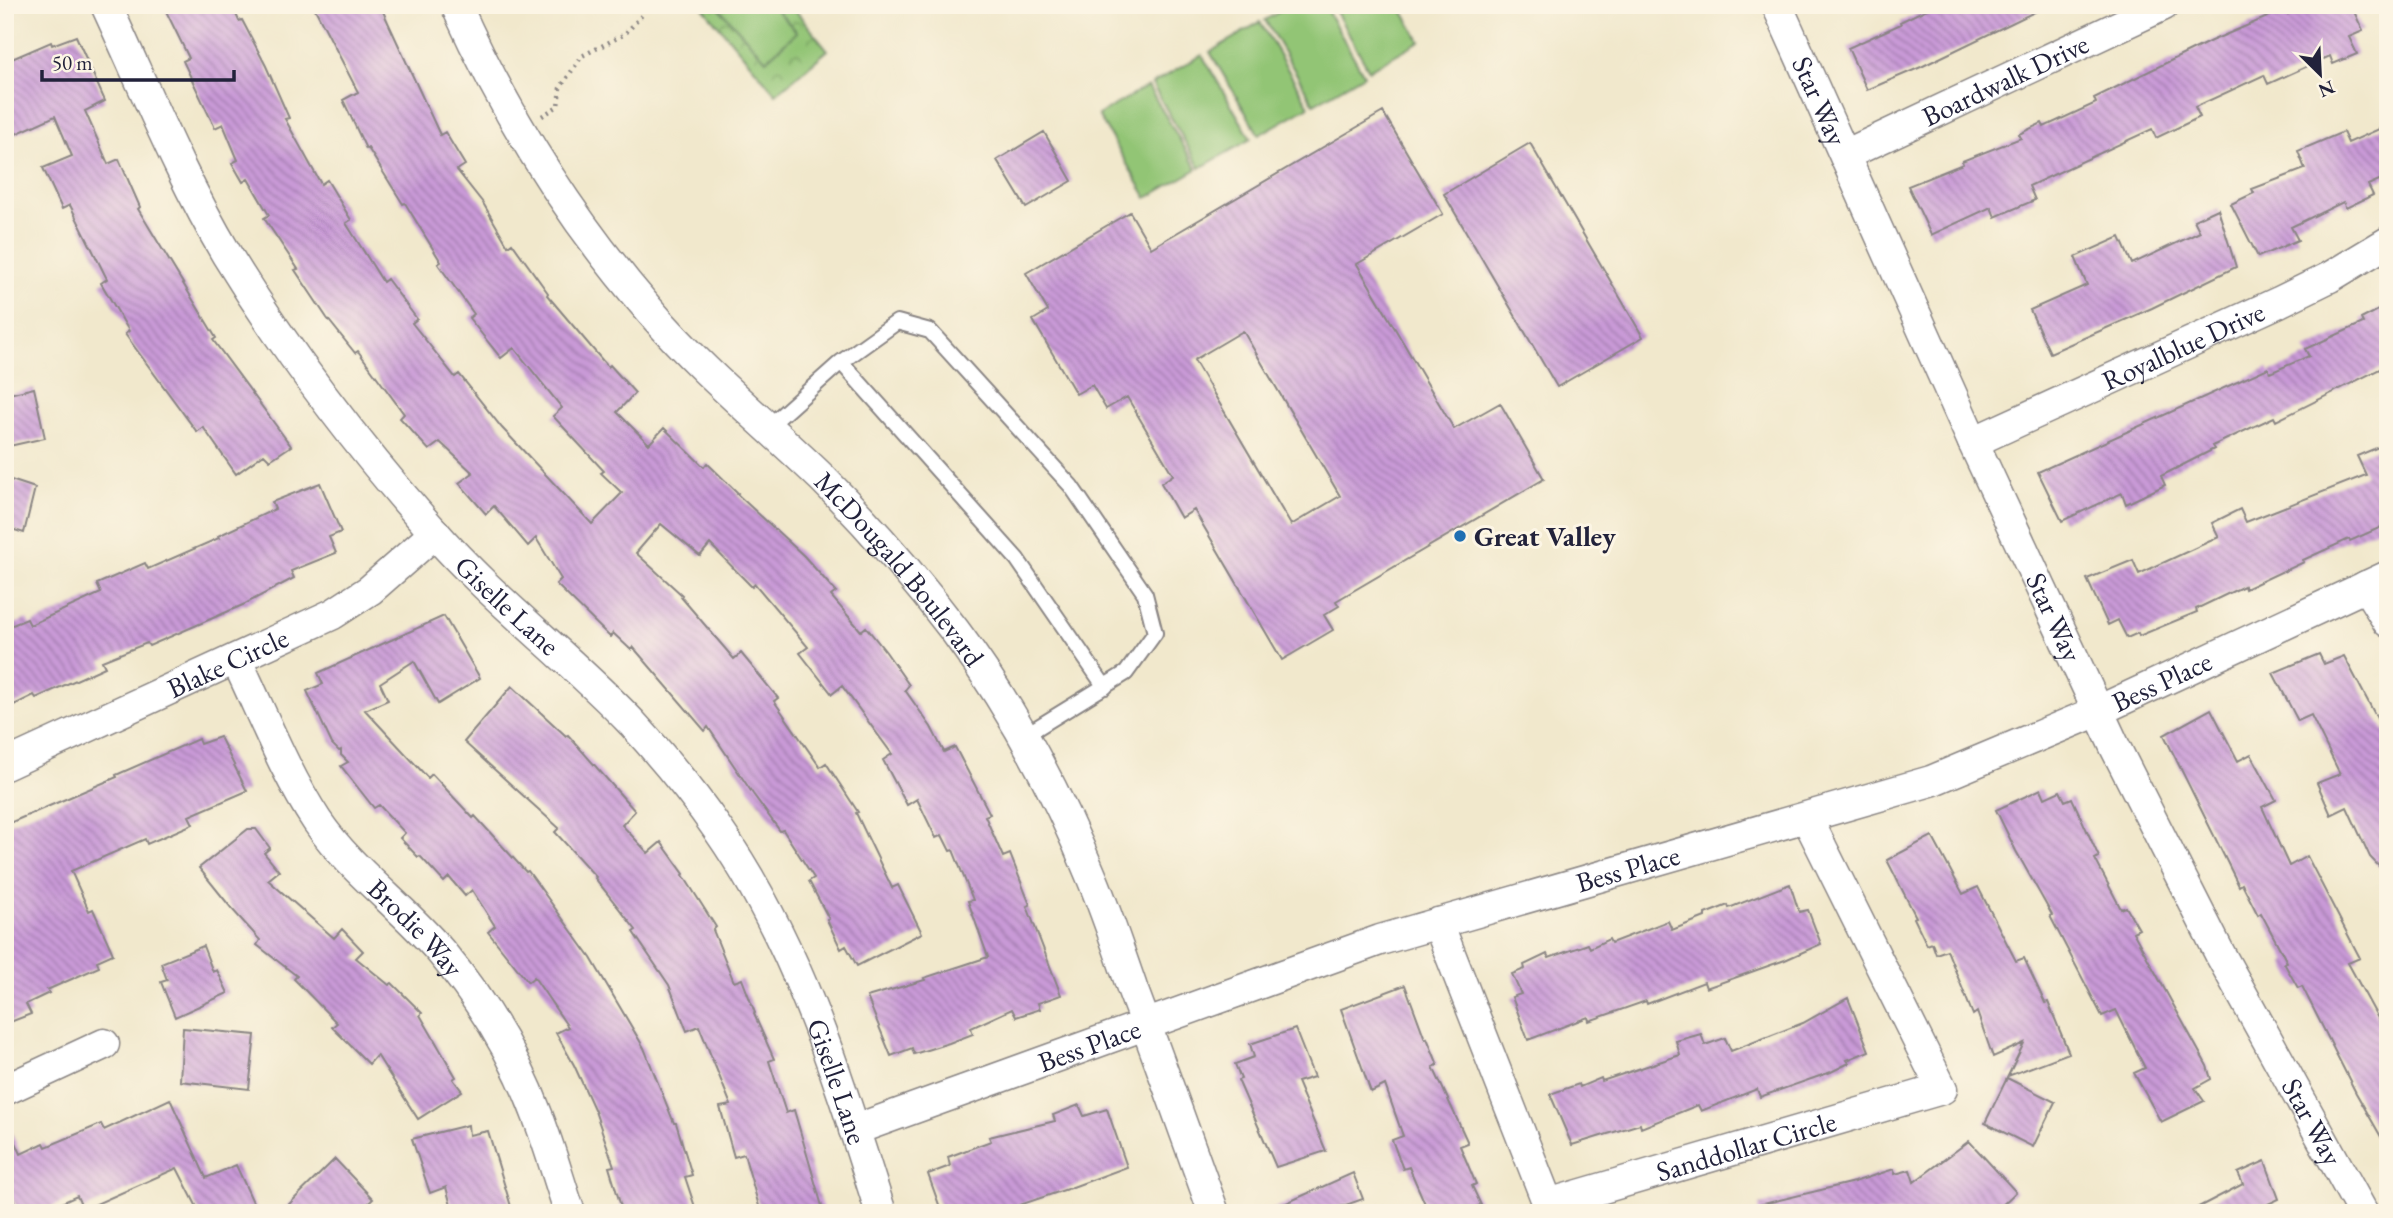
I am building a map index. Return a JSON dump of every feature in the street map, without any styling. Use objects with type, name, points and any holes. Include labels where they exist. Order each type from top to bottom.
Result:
[{"type":"street","name":"Giselle Lane","points":[[106,5],[186,180],[227,254],[275,327],[373,460],[435,533],[500,601],[631,722],[678,776],[720,833],[760,897],[790,957],[818,1023],[881,1213]]},
{"type":"street","name":"McDougald Boulevard","points":[[456,5],[505,104],[548,176],[596,245],[650,312],[710,376],[821,477],[869,527],[915,579],[996,692],[1064,815],[1092,879],[1214,1213]]},
{"type":"street","name":"Star Way","points":[[1777,5],[1973,442],[2098,711],[2220,954],[2363,1213]]},
{"type":"street","name":"Boardwalk Drive","points":[[1845,155],[2164,5]]},
{"type":"street","name":"Royalblue Drive","points":[[1973,442],[2320,282],[2388,242]]},
{"type":"street","name":"Blake Circle","points":[[5,765],[333,614],[369,590],[435,533]]},
{"type":"street","name":"Bess Place","points":[[854,1130],[1380,940],[1931,781],[2098,711],[2377,581]]},
{"type":"street","points":[[2377,581],[2388,622]]},
{"type":"street","name":"Brodie Way","points":[[236,659],[292,780],[318,822],[348,860],[404,912],[442,953],[479,1002],[510,1055],[538,1116],[570,1213]]},
{"type":"street","name":"Sanddollar Circle","points":[[1438,923],[1548,1204],[1941,1089],[1807,818]]},
{"type":"street","points":[[5,1090],[104,1044]]},
{"type":"lane","points":[[767,428],[841,362],[897,322],[930,331],[1071,486],[1145,594],[1155,633],[1126,673],[1022,737]]},
{"type":"lane","points":[[841,362],[1017,559],[1104,687]]},
{"type":"path","points":[[521,130],[558,106],[560,88],[582,56],[625,34],[642,15],[646,5]]},
{"type":"green space","points":[[701,5],[791,5],[828,50],[776,94]]},
{"type":"green space","points":[[716,5],[772,5],[797,32],[766,60]]},
{"type":"green space","points":[[1291,5],[1324,5],[1364,75],[1314,104],[1265,20]]},
{"type":"green space","points":[[1332,5],[1399,5],[1420,41],[1369,70]]},
{"type":"green space","points":[[1260,22],[1309,106],[1259,135],[1210,52]]},
{"type":"green space","points":[[1202,55],[1251,139],[1200,168],[1152,84]]},
{"type":"green space","points":[[1148,86],[1197,169],[1147,198],[1098,115]]},
{"type":"building","points":[[163,5],[232,5],[266,66],[289,118],[285,119],[321,184],[327,180],[351,220],[346,223],[383,282],[387,279],[417,319],[412,323],[455,377],[459,374],[502,428],[592,524],[622,493],[601,473],[604,471],[553,416],[562,408],[514,348],[501,358],[469,318],[474,314],[438,264],[441,262],[405,203],[403,204],[368,148],[366,149],[343,100],[358,92],[313,5],[380,5],[440,135],[445,132],[465,165],[457,170],[483,203],[508,246],[512,243],[547,295],[608,367],[610,365],[635,393],[617,412],[649,444],[664,428],[704,467],[707,463],[804,556],[836,592],[831,596],[861,631],[866,627],[886,652],[909,685],[905,690],[931,727],[944,752],[955,747],[990,814],[985,816],[1003,857],[1010,854],[1061,995],[1038,1003],[1040,1009],[1016,1017],[1012,1009],[971,1028],[973,1034],[949,1043],[914,1054],[912,1048],[891,1056],[867,997],[988,957],[968,901],[973,900],[953,850],[950,851],[942,835],[936,838],[917,799],[907,805],[883,760],[892,754],[842,686],[832,694],[800,653],[808,647],[755,584],[752,587],[710,544],[700,556],[661,524],[636,553],[682,595],[734,659],[741,653],[778,698],[774,701],[820,767],[826,763],[858,812],[856,813],[892,888],[898,885],[922,933],[857,966],[846,946],[841,949],[809,881],[814,878],[783,830],[780,831],[753,794],[708,727],[705,731],[633,647],[631,650],[613,633],[610,637],[556,584],[561,579],[536,538],[528,546],[494,506],[486,514],[459,483],[473,473],[440,442],[429,450],[400,418],[404,414],[358,351],[355,353],[327,318],[264,218],[269,215],[248,179],[243,182],[232,163],[238,160],[223,124],[215,128],[183,61],[189,58]]},
{"type":"building","points":[[1935,5],[2049,5],[1867,90],[1848,48]]},
{"type":"building","points":[[2306,5],[2351,5],[2363,31],[2349,37],[2357,54],[2333,64],[2330,56],[2268,84],[2264,75],[2195,107],[2200,117],[2156,138],[2152,129],[2029,186],[2035,200],[1995,217],[1991,207],[1931,235],[1908,186],[2021,138],[2019,134],[2042,123],[2044,127],[2096,103],[2094,98],[2211,41],[2286,9],[2288,14]]},
{"type":"building","points":[[76,36],[105,101],[85,111],[108,164],[119,159],[140,207],[138,209],[216,338],[213,340],[291,446],[270,460],[264,454],[236,474],[203,427],[197,432],[125,334],[129,331],[101,283],[107,279],[70,205],[62,209],[43,168],[72,156],[55,116],[5,139],[5,62],[51,42],[52,45]]},
{"type":"building","points":[[1383,112],[1443,214],[1357,264],[1454,429],[1500,403],[1544,479],[1336,601],[1339,606],[1324,615],[1333,630],[1282,660],[1194,510],[1181,518],[1161,483],[1173,475],[1127,397],[1106,409],[1092,385],[1076,394],[1033,320],[1048,311],[1026,273],[1130,212],[1151,248]],"holes":[[[1243,331],[1340,496],[1291,525],[1194,360]]]},
{"type":"building","points":[[2388,125],[2388,176],[2368,185],[2373,195],[2346,208],[2343,202],[2291,227],[2298,240],[2258,257],[2231,204],[2254,193],[2252,189],[2305,169],[2298,151],[2343,132],[2348,143]]},
{"type":"building","points":[[1044,132],[1072,181],[1026,208],[997,160]]},
{"type":"building","points":[[1530,143],[1643,337],[1557,387],[1444,194]]},
{"type":"building","points":[[2218,209],[2236,267],[2050,353],[2030,310],[2087,285],[2075,257],[2120,237],[2132,264],[2200,232],[2194,220]]},
{"type":"building","points":[[2388,305],[2388,365],[2276,421],[2274,417],[2212,446],[2214,449],[2161,476],[2165,485],[2126,504],[2122,493],[2062,521],[2038,472],[2268,368],[2270,373],[2309,356],[2305,349],[2363,323],[2361,319]]},
{"type":"building","points":[[34,388],[45,438],[5,447],[5,395]]},
{"type":"building","points":[[2388,443],[2388,524],[2350,541],[2349,539],[2245,589],[2244,586],[2196,609],[2197,612],[2139,636],[2138,633],[2127,638],[2118,620],[2108,625],[2087,579],[2133,560],[2139,574],[2219,537],[2212,523],[2240,509],[2246,522],[2366,475],[2357,456]]},
{"type":"building","points":[[5,478],[35,488],[24,533],[5,527]]},
{"type":"building","points":[[320,483],[341,532],[329,537],[336,553],[291,571],[294,578],[245,604],[149,646],[147,643],[102,661],[105,667],[14,705],[5,686],[5,628],[27,619],[30,625],[101,593],[97,584],[145,563],[148,569],[219,538],[218,536],[275,509],[272,502]]},
{"type":"building","points":[[444,616],[480,678],[438,704],[414,661],[380,683],[388,700],[365,710],[428,778],[432,774],[526,872],[528,871],[591,958],[644,1048],[676,1123],[692,1175],[685,1177],[697,1213],[623,1213],[609,1167],[614,1166],[595,1111],[556,1033],[568,1027],[534,977],[528,982],[488,932],[495,926],[472,890],[465,896],[449,877],[444,882],[400,838],[405,833],[379,805],[374,808],[341,766],[348,762],[341,755],[341,750],[332,744],[307,691],[323,684],[318,673]]},
{"type":"building","points":[[2319,654],[2324,664],[2344,656],[2388,739],[2388,876],[2370,857],[2347,807],[2331,815],[2317,783],[2340,774],[2311,715],[2298,721],[2273,673]]},
{"type":"building","points":[[512,686],[568,735],[635,811],[622,825],[648,853],[661,842],[716,927],[713,930],[734,982],[742,979],[774,1059],[769,1061],[786,1113],[794,1110],[824,1213],[761,1213],[744,1154],[734,1157],[720,1107],[731,1105],[699,1026],[687,1031],[669,985],[633,932],[636,930],[596,877],[555,832],[559,828],[464,742]]},
{"type":"building","points":[[2211,709],[2238,761],[2251,754],[2276,800],[2262,807],[2289,866],[2307,856],[2360,958],[2348,963],[2380,1022],[2388,1018],[2388,1149],[2356,1093],[2302,986],[2298,988],[2284,963],[2287,962],[2261,913],[2258,915],[2242,884],[2239,886],[2164,735]]},
{"type":"building","points":[[220,737],[247,791],[189,816],[193,824],[147,844],[145,839],[71,871],[89,911],[93,909],[113,954],[97,961],[99,967],[47,990],[49,993],[26,1004],[31,1014],[5,1024],[5,825],[198,739],[200,744]]},
{"type":"building","points":[[2041,789],[2045,798],[2060,791],[2065,801],[2072,798],[2099,857],[2095,859],[2121,909],[2126,907],[2139,929],[2133,932],[2207,1066],[2211,1079],[2195,1088],[2204,1101],[2161,1122],[2134,1073],[2145,1068],[2116,1010],[2102,1016],[1996,810]]},
{"type":"building","points":[[248,829],[256,829],[270,848],[264,853],[279,871],[268,880],[334,938],[342,929],[363,951],[356,958],[389,985],[392,983],[422,1013],[420,1015],[462,1091],[418,1119],[377,1055],[369,1064],[332,1027],[337,1023],[294,979],[297,976],[257,945],[260,940],[199,868]]},
{"type":"building","points":[[1932,836],[1963,894],[1978,887],[2016,961],[2024,958],[2045,1003],[2048,1002],[2069,1053],[2008,1076],[2024,1043],[1993,1057],[1977,1012],[1973,1015],[1947,950],[1936,954],[1932,943],[1927,945],[1887,860]]},
{"type":"building","points":[[1790,884],[1799,912],[1808,910],[1821,944],[1706,988],[1704,982],[1647,1004],[1646,1001],[1589,1021],[1588,1017],[1528,1040],[1512,997],[1521,994],[1512,974],[1525,969],[1524,965],[1547,954],[1549,958],[1588,944],[1590,948],[1609,939],[1611,943],[1668,921],[1672,930],[1728,905],[1729,908]]},
{"type":"building","points":[[203,946],[213,972],[217,970],[228,993],[175,1017],[161,982],[167,980],[161,963]]},
{"type":"building","points":[[1405,985],[1425,1039],[1427,1038],[1438,1065],[1433,1067],[1468,1143],[1460,1146],[1476,1184],[1472,1186],[1481,1205],[1462,1213],[1429,1213],[1409,1167],[1403,1169],[1392,1140],[1403,1136],[1385,1085],[1371,1092],[1341,1009]]},
{"type":"building","points":[[1848,998],[1869,1051],[1847,1060],[1849,1063],[1831,1072],[1760,1097],[1757,1089],[1701,1111],[1698,1105],[1641,1128],[1640,1124],[1572,1145],[1550,1094],[1579,1084],[1580,1087],[1601,1078],[1602,1081],[1680,1055],[1676,1041],[1701,1034],[1705,1045],[1725,1038],[1731,1051],[1803,1023]]},
{"type":"building","points":[[183,1028],[255,1035],[249,1089],[180,1081]]},
{"type":"building","points":[[1295,1029],[1314,1077],[1297,1082],[1326,1151],[1276,1167],[1238,1080],[1241,1079],[1235,1064],[1254,1057],[1250,1044]]},
{"type":"building","points":[[2007,1078],[2055,1102],[2033,1147],[1985,1123]]},
{"type":"building","points":[[170,1099],[206,1178],[236,1165],[258,1213],[200,1213],[177,1168],[83,1210],[77,1196],[39,1213],[19,1213],[5,1183],[5,1118],[21,1154],[44,1143],[46,1147],[101,1124],[104,1130]]},
{"type":"building","points":[[1079,1105],[1084,1116],[1107,1109],[1127,1167],[996,1213],[942,1213],[928,1174],[950,1166],[948,1157],[991,1141],[989,1137],[1055,1121],[1053,1115]]},
{"type":"building","points":[[468,1125],[469,1135],[488,1131],[513,1213],[453,1213],[446,1187],[430,1193],[412,1139]]},
{"type":"building","points":[[1969,1141],[2016,1192],[1994,1213],[1760,1213],[1759,1205],[1854,1182],[1894,1169],[1895,1174],[1910,1170],[1914,1182]]},
{"type":"building","points":[[335,1159],[373,1199],[358,1213],[280,1213]]},
{"type":"building","points":[[2265,1161],[2279,1199],[2268,1204],[2273,1213],[2187,1213],[2243,1184],[2238,1173]]},
{"type":"building","points":[[1353,1173],[1363,1199],[1323,1213],[1264,1213]]},
{"type":"place","name":"Great Valley","points":[[1460,536]]}]
